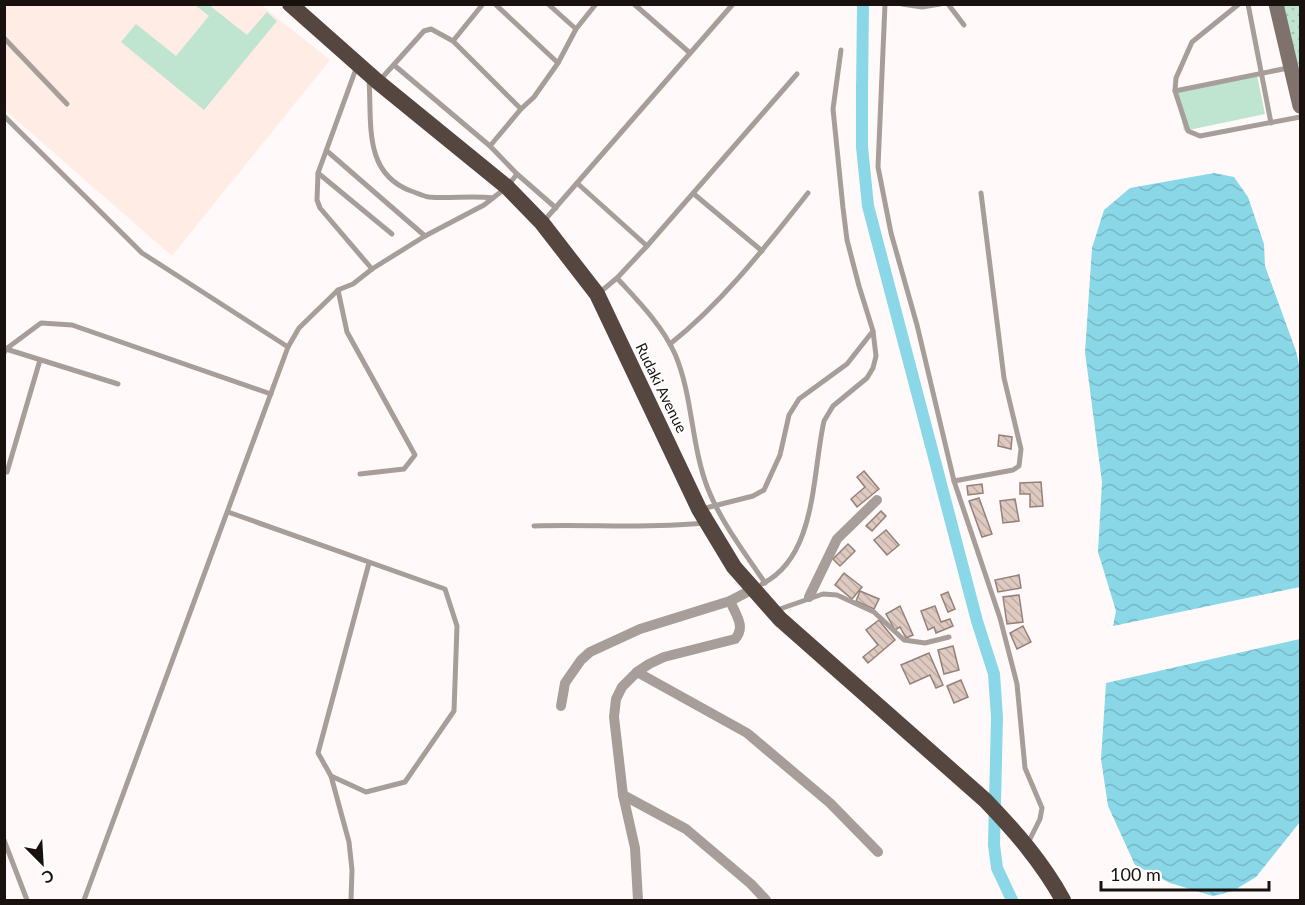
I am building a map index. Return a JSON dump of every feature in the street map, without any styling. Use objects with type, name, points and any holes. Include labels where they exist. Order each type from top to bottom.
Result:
[{"type":"highway","name":"Rudaki Avenue","points":[[290,4],[368,73],[512,181],[597,294],[734,567],[759,586],[773,612],[985,800],[1027,844],[1063,900]]},
{"type":"main road","points":[[1276,4],[1300,106]]},
{"type":"street","points":[[809,597],[837,539],[877,500]]},
{"type":"street","points":[[561,706],[565,682],[590,652],[640,628],[730,601],[759,586]]},
{"type":"street","points":[[638,900],[635,848],[623,795],[614,717],[616,699],[622,687],[637,672],[664,657],[735,639],[741,633],[741,626],[730,601]]},
{"type":"street","points":[[637,672],[747,733],[830,803],[878,852]]},
{"type":"street","points":[[623,795],[686,829],[751,884],[766,900]]},
{"type":"lane","points":[[453,41],[483,4]]},
{"type":"lane","points":[[495,4],[558,63]]},
{"type":"lane","points":[[548,4],[576,29]]},
{"type":"lane","points":[[490,146],[534,97],[558,63],[576,29],[596,4]]},
{"type":"lane","points":[[634,4],[690,53]]},
{"type":"lane","points":[[542,223],[733,4]]},
{"type":"lane","points":[[885,4],[878,167],[891,233],[954,481],[1000,618],[1017,684],[1025,768],[1042,808],[1040,819],[1027,844]]},
{"type":"lane","points":[[902,4],[922,7],[940,4]]},
{"type":"lane","points":[[948,4],[964,26]]},
{"type":"lane","points":[[1239,4],[1192,42],[1176,78],[1175,91],[1188,131],[1200,136],[1300,117]]},
{"type":"lane","points":[[1248,4],[1270,123]]},
{"type":"lane","points":[[372,268],[320,208],[317,200],[318,173],[368,73],[394,65],[428,29],[431,29],[453,41],[521,110]]},
{"type":"lane","points":[[4,38],[67,104]]},
{"type":"lane","points":[[759,586],[784,570],[803,538],[824,421],[833,406],[867,378],[876,356],[873,330],[858,286],[847,240],[843,208],[833,109],[841,50]]},
{"type":"lane","points":[[394,65],[490,146],[512,181],[556,208]]},
{"type":"lane","points":[[1175,91],[1291,67]]},
{"type":"lane","points":[[368,73],[374,155],[384,174],[398,186],[426,197],[493,198]]},
{"type":"lane","points":[[597,294],[617,278],[647,246],[797,74]]},
{"type":"lane","points":[[4,116],[142,254],[288,347]]},
{"type":"lane","points":[[327,151],[425,236]]},
{"type":"lane","points":[[318,173],[392,234]]},
{"type":"lane","points":[[84,900],[288,347],[299,328],[338,290],[353,284],[372,268],[425,236],[484,205],[512,181]]},
{"type":"lane","points":[[577,183],[647,246]]},
{"type":"lane","points":[[670,344],[690,328],[762,251],[808,193]]},
{"type":"lane","points":[[954,481],[1013,470],[1019,466],[1021,459],[1021,449],[1004,378],[981,193]]},
{"type":"lane","points":[[694,194],[762,251]]},
{"type":"lane","points":[[617,278],[647,311],[670,344],[680,367],[707,486],[707,512]]},
{"type":"lane","points":[[338,290],[346,332],[415,455],[404,469],[360,474]]},
{"type":"lane","points":[[5,351],[41,323],[72,326],[271,394]]},
{"type":"lane","points":[[534,526],[578,524],[677,526],[764,490],[780,455],[789,415],[799,399],[847,364],[873,330]]},
{"type":"lane","points":[[5,351],[118,384]]},
{"type":"lane","points":[[7,472],[40,360]]},
{"type":"lane","points":[[228,512],[445,589],[457,626],[454,711],[405,782],[366,792],[331,776]]},
{"type":"lane","points":[[351,900],[352,870],[349,842],[331,776],[318,753],[369,563]]},
{"type":"lane","points":[[773,612],[809,597],[823,594],[837,595],[874,612],[904,640],[925,643],[949,637]]},
{"type":"lane","points":[[4,840],[27,900]]},
{"type":"shaded area","points":[[5,5],[261,5],[330,60],[172,256],[5,110]]},
{"type":"green space","points":[[195,5],[209,5],[247,35],[267,12],[277,21],[204,110],[121,42],[136,24],[176,56],[209,16]]},
{"type":"green space","points":[[1281,5],[1300,5],[1300,82]]},
{"type":"green space","points":[[1257,75],[1265,114],[1184,131],[1176,92]]},
{"type":"water","points":[[1214,173],[1234,177],[1248,197],[1264,244],[1265,266],[1296,351],[1300,369],[1300,587],[1113,626],[1116,611],[1098,552],[1102,482],[1085,352],[1092,248],[1104,210],[1130,188]]},
{"type":"water","points":[[1300,639],[1300,822],[1256,877],[1233,891],[1213,896],[1170,883],[1135,865],[1108,806],[1101,759],[1106,683]]},
{"type":"building","points":[[999,435],[1012,437],[1011,449],[998,446]]},
{"type":"building","points":[[864,471],[879,489],[857,507],[851,499],[865,487],[857,477]]},
{"type":"building","points":[[1041,482],[1043,506],[1030,507],[1030,494],[1020,494],[1020,483]]},
{"type":"building","points":[[982,484],[983,493],[968,495],[967,486]]},
{"type":"building","points":[[979,498],[992,534],[982,537],[969,501]]},
{"type":"building","points":[[1015,499],[1019,521],[1003,523],[1000,501]]},
{"type":"building","points":[[881,511],[886,516],[872,531],[866,526]]},
{"type":"building","points":[[886,530],[899,545],[887,555],[874,540]]},
{"type":"building","points":[[848,544],[855,551],[840,566],[833,559]]},
{"type":"building","points":[[844,573],[862,587],[852,599],[835,585]]},
{"type":"building","points":[[1019,575],[1021,588],[998,592],[995,580]]},
{"type":"building","points":[[860,591],[879,599],[874,609],[856,601]]},
{"type":"building","points":[[948,592],[955,609],[948,612],[941,595]]},
{"type":"building","points":[[1019,595],[1023,622],[1007,624],[1003,597]]},
{"type":"building","points":[[900,606],[913,635],[906,638],[900,627],[895,630],[886,614]]},
{"type":"building","points":[[935,606],[941,622],[950,619],[953,626],[936,633],[934,627],[928,630],[921,611]]},
{"type":"building","points":[[879,620],[895,640],[868,663],[863,657],[878,645],[866,630]]},
{"type":"building","points":[[1023,626],[1031,642],[1017,649],[1010,633]]},
{"type":"building","points":[[953,646],[959,670],[944,674],[938,650]]},
{"type":"building","points":[[929,653],[943,685],[936,688],[930,675],[910,684],[901,665]]},
{"type":"building","points":[[961,680],[968,697],[954,703],[947,686]]},
{"type":"waterway","points":[[862,93],[863,4]]},
{"type":"waterway","points":[[862,86],[862,147],[868,206],[977,621],[994,674],[997,717],[994,845],[997,868],[1012,900]]}]
